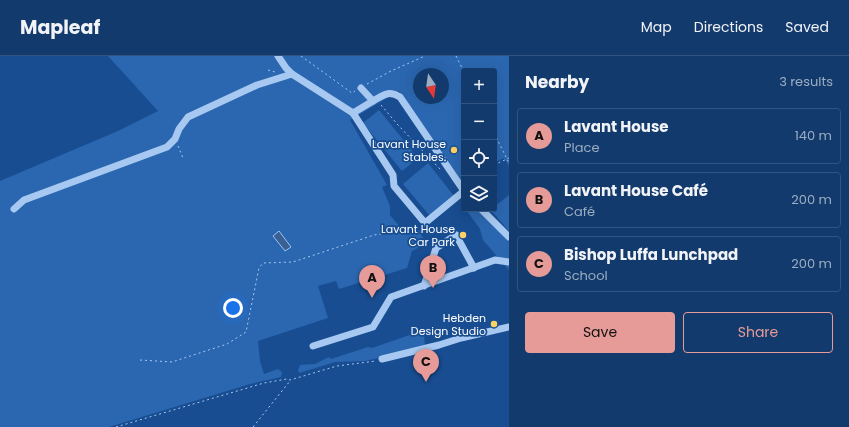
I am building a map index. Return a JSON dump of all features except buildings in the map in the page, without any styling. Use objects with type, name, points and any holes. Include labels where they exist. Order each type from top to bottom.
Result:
[{"type":"lane","points":[[278,56],[292,74],[353,114],[393,175],[394,186],[425,223],[461,193]]},
{"type":"lane","points":[[14,209],[24,200],[167,147],[175,139],[179,129],[188,117],[257,85],[292,74]]},
{"type":"lane","points":[[361,88],[374,100]]},
{"type":"lane","points":[[353,114],[386,94],[393,93],[400,97],[461,187]]},
{"type":"lane","points":[[484,212],[509,237]]},
{"type":"lane","points":[[424,286],[436,248],[456,235],[474,268]]},
{"type":"lane","points":[[313,346],[372,327],[391,297],[495,260],[509,262]]},
{"type":"lane","points":[[382,359],[439,346],[461,338],[509,327]]},
{"type":"path","points":[[301,56],[352,93],[391,71],[425,56]]},
{"type":"path","points":[[456,56],[462,68]]},
{"type":"path","points":[[374,100],[440,169]]},
{"type":"path","points":[[175,139],[183,158]]},
{"type":"path","points":[[497,139],[509,163]]},
{"type":"path","points":[[497,164],[509,158]]},
{"type":"path","points":[[140,360],[172,362],[227,344],[246,332],[259,268],[263,263],[293,262],[374,235],[409,230],[425,223]]},
{"type":"path","points":[[116,427],[264,383],[287,379],[290,380],[337,366],[365,363],[382,359]]},
{"type":"path","points":[[253,427],[290,380]]},
{"type":"shaded area","points":[[108,56],[509,56],[509,166],[504,158],[497,162],[497,68],[461,68],[461,183],[399,91],[350,120],[387,185],[382,187],[390,206],[390,215],[406,234],[419,230],[426,244],[412,251],[407,268],[339,289],[336,281],[318,286],[328,318],[258,341],[260,361],[264,374],[278,369],[282,372],[281,377],[250,384],[109,427],[0,427],[0,181],[118,131],[158,111]]},
{"type":"shaded area","points":[[379,110],[418,158],[402,171],[363,123]]},
{"type":"shaded area","points":[[428,163],[454,196],[430,216],[403,184]]},
{"type":"shaded area","points":[[509,195],[509,231],[493,212],[497,212],[497,205]]},
{"type":"shaded area","points":[[468,212],[481,212],[509,242],[509,270],[483,240],[480,229]]},
{"type":"shaded area","points":[[279,231],[291,247],[285,251],[273,236]]},
{"type":"shaded area","points":[[421,331],[424,333],[425,347],[365,361],[335,362],[299,373],[298,370],[300,365],[315,364],[329,357],[331,359],[368,347],[372,348]]},
{"type":"place","name":"Lavant House Stables.","points":[[454,150]]},
{"type":"place","name":"Lavant House Car Park","points":[[463,235]]},
{"type":"place","name":"Lavant House Café","points":[[433,288]]},
{"type":"place","name":"Lavant House","points":[[372,298]]},
{"type":"place","name":"Hebden Design Studio","points":[[494,324]]},
{"type":"place","name":"Bishop Luffa Lunchpad","points":[[426,382]]}]
